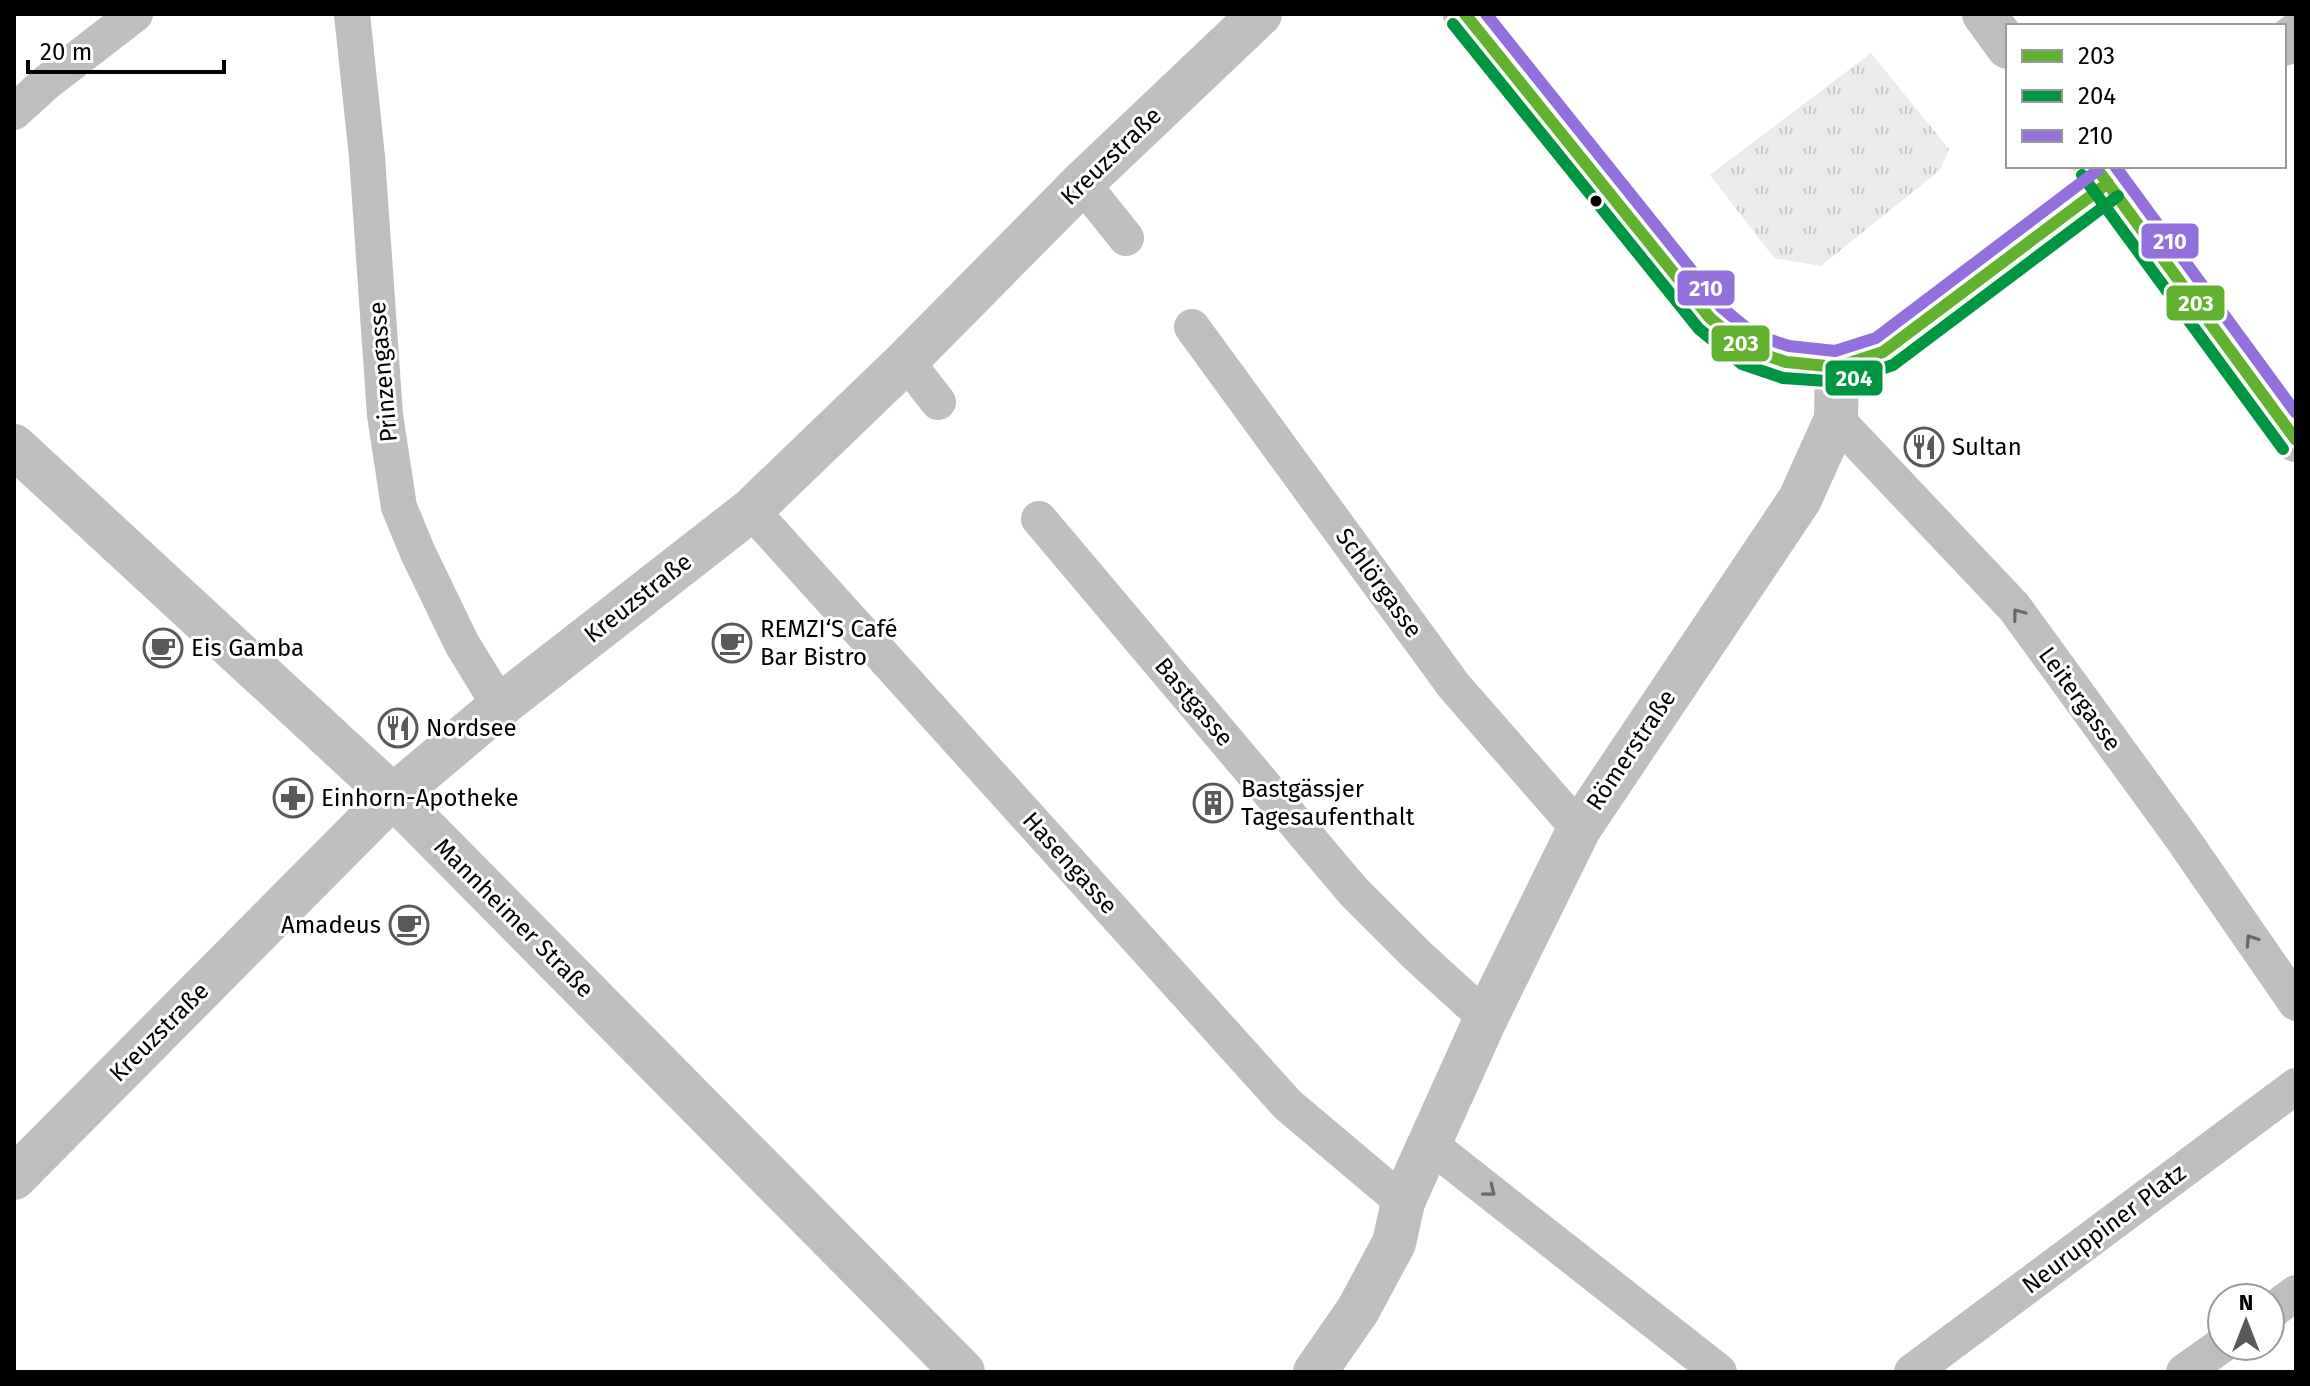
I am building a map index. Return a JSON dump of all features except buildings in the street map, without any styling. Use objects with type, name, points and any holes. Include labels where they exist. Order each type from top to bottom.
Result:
[{"type":"street","name":"Kreuzstraße","points":[[14,1178],[393,796],[500,706],[751,510],[906,361],[1082,183],[1260,14]]},
{"type":"street","points":[[1465,14],[1710,318],[1747,349],[1786,362],[1837,367],[1883,352],[2111,172],[2296,440]]},
{"type":"street","points":[[1984,14],[2006,44]]},
{"type":"street","name":"Römerstraße","points":[[1315,1372],[1358,1310],[1394,1243],[1403,1202],[1428,1143],[1579,829],[1800,499],[1836,419],[1837,367]]},
{"type":"street","name":"Mannheimer Straße","points":[[14,446],[393,796],[963,1372]]},
{"type":"lane","points":[[14,112],[47,82],[135,14]]},
{"type":"lane","name":"Prinzengasse","points":[[352,14],[367,157],[385,415],[399,507],[462,644],[500,706]]},
{"type":"lane","points":[[1082,183],[1126,238]]},
{"type":"lane","name":"Schlörgasse","points":[[1192,327],[1454,686],[1579,829]]},
{"type":"lane","points":[[906,361],[938,402]]},
{"type":"lane","name":"Leitergasse","points":[[1836,419],[2014,607],[2182,838],[2296,1003]]},
{"type":"lane","name":"Hasengasse","points":[[751,510],[1288,1105],[1403,1202]]},
{"type":"lane","name":"Bastgasse","points":[[1039,519],[1353,891],[1486,1018]]},
{"type":"lane","name":"Neuruppiner Platz","points":[[1912,1372],[2296,1086]]},
{"type":"lane","points":[[1428,1143],[1719,1372]]},
{"type":"lane","points":[[2184,1372],[2206,1356]]},
{"type":"green space","points":[[1871,53],[1949,149],[1940,170],[1821,266],[1774,258],[1710,175]]},
{"type":"transit line","name":"203","points":[[1465,14],[1710,318],[1747,349],[1786,362],[1837,367],[1883,352],[2108,183]]},
{"type":"transit line","name":"210","points":[[1486,14],[1721,307],[1755,335],[1789,346],[1835,351],[1876,338],[2098,170]]},
{"type":"transit line","name":"204","points":[[1453,24],[1699,329],[1742,364],[1783,378],[1842,382],[1893,365],[2118,196]]},
{"type":"transit line","name":"203","points":[[2096,168],[2296,440]]},
{"type":"transit line","name":"210","points":[[2116,168],[2296,413]]},
{"type":"transit line","name":"204","points":[[2082,175],[2283,449]]},
{"type":"place","name":"Sultan","points":[[1924,447]]},
{"type":"place","name":"REMZI‘S Café Bar Bistro","points":[[732,643]]},
{"type":"place","name":"Eis Gamba","points":[[163,648]]},
{"type":"place","name":"Nordsee","points":[[398,728]]},
{"type":"place","name":"Einhorn-Apotheke","points":[[293,798]]},
{"type":"place","name":"Bastgässjer Tagesaufenthalt","points":[[1213,803]]},
{"type":"place","name":"Amadeus","points":[[409,925]]}]
